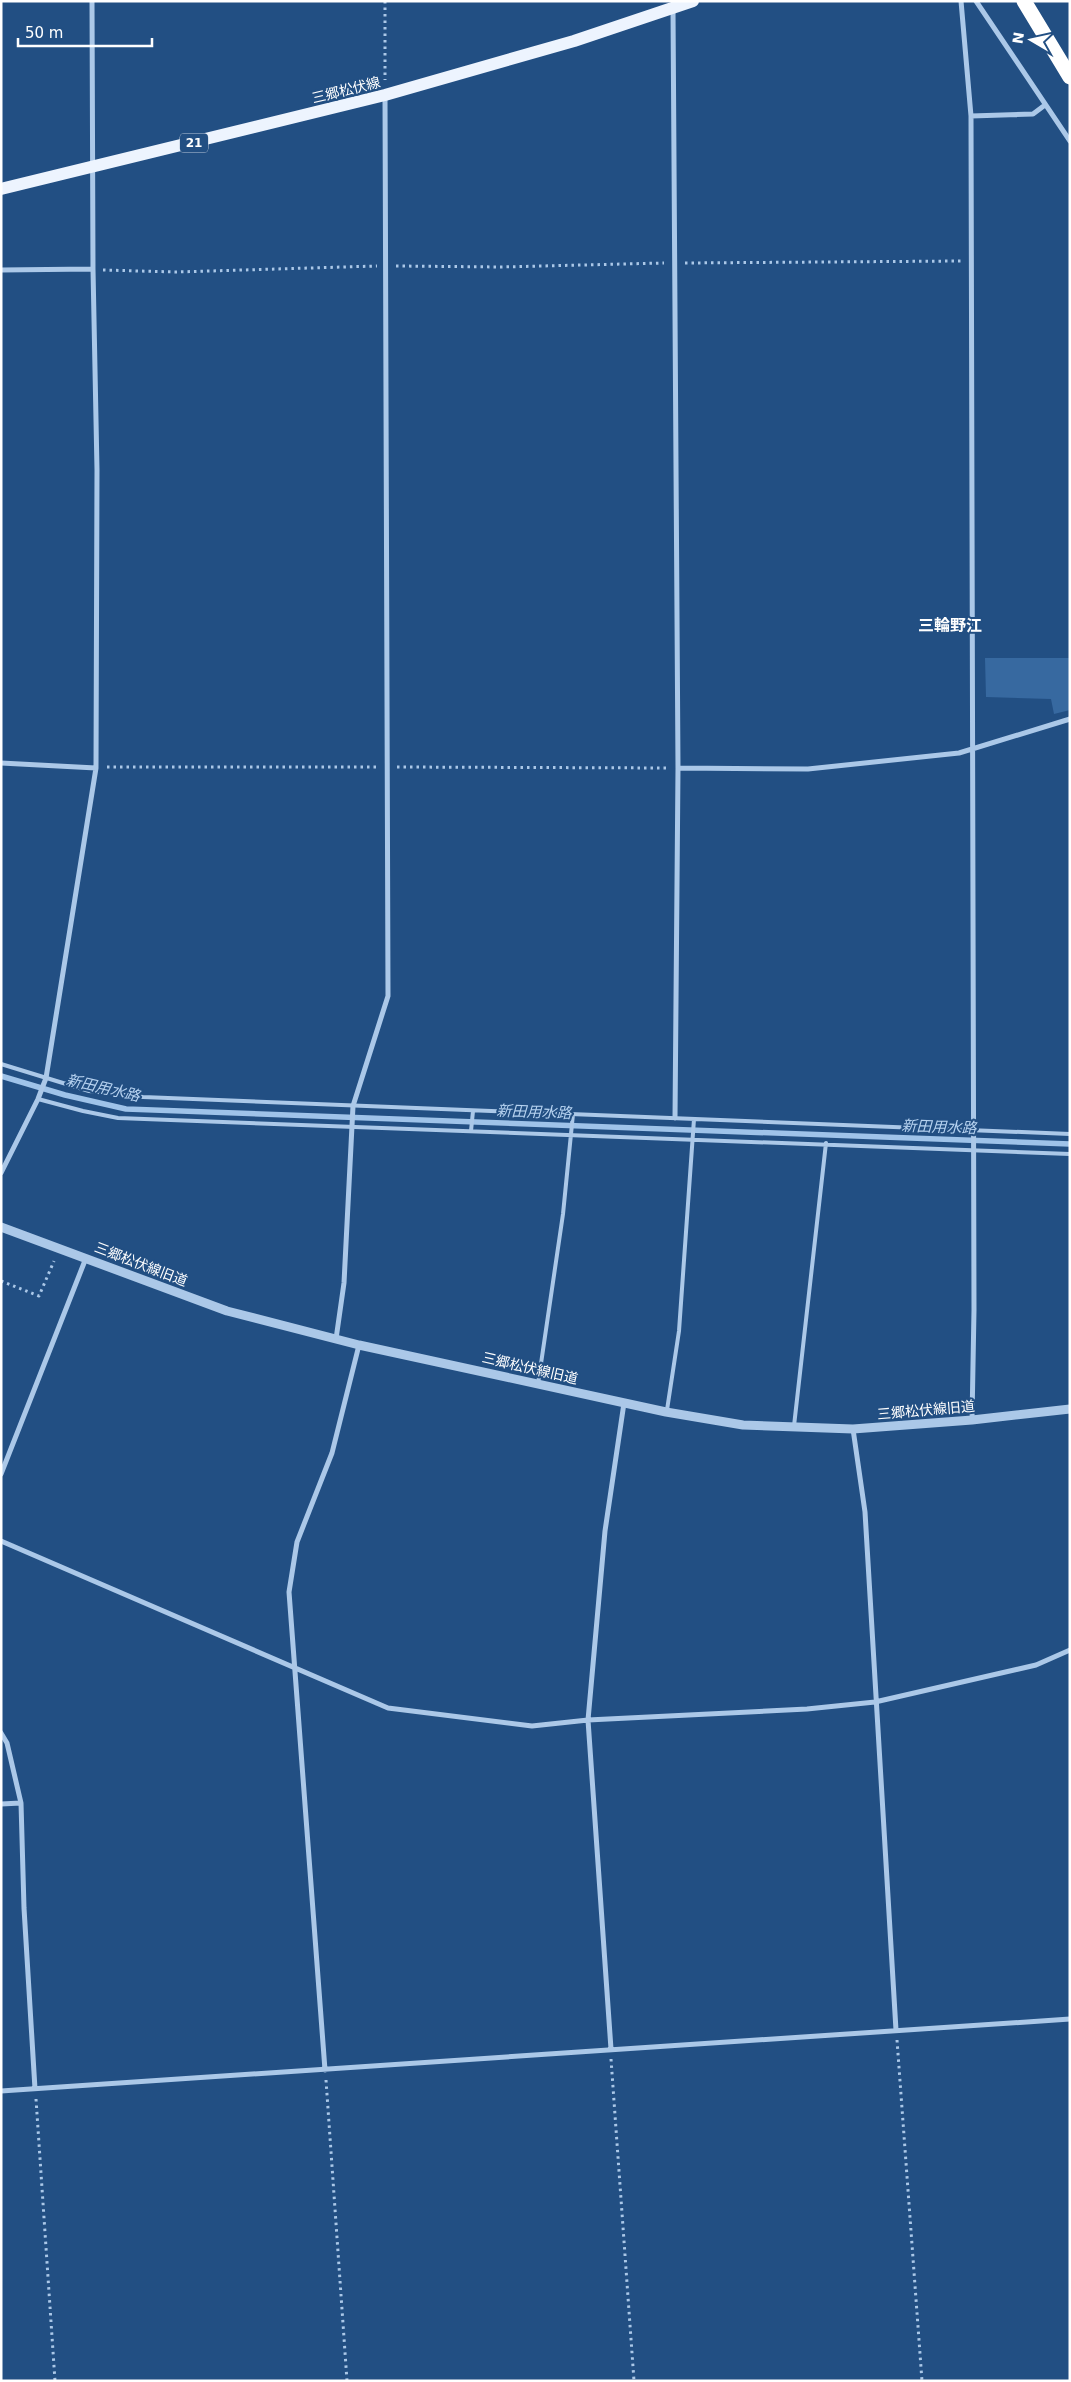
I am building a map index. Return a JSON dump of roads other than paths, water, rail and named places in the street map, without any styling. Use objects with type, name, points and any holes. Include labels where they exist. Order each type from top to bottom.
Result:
[{"type":"highway","points":[[1024,1],[1070,77]]},
{"type":"main road","name":"三郷松伏線","points":[[1,189],[385,96],[574,41],[673,5],[693,1]]},
{"type":"street","points":[[1,1173],[38,1100],[46,1078],[96,768],[97,470],[92,269],[94,166],[92,1]]},
{"type":"street","points":[[961,1],[971,116],[972,1150],[974,1319],[972,1420]]},
{"type":"street","points":[[976,1],[1070,141]]},
{"type":"street","points":[[673,5],[678,768],[675,1118]]},
{"type":"street","points":[[336,1339],[344,1283],[353,1106],[388,996],[385,96]]},
{"type":"street","points":[[971,116],[1033,114],[1045,105]]},
{"type":"street","points":[[1,270],[92,269]]},
{"type":"street","points":[[678,768],[808,769],[972,751],[1070,719]]},
{"type":"street","points":[[1,764],[96,768]]},
{"type":"street","name":"三郷松伏線旧道","points":[[1,1228],[60,1248],[227,1311],[359,1345],[666,1412],[743,1425],[852,1429],[972,1420],[1070,1409]]},
{"type":"street","points":[[1,1474],[86,1258]]},
{"type":"street","points":[[325,2070],[289,1592],[297,1542],[332,1453],[359,1345]]},
{"type":"street","points":[[611,2049],[588,1720],[604,1541],[624,1404]]},
{"type":"street","points":[[852,1429],[865,1512],[896,2030]]},
{"type":"street","points":[[1,1542],[388,1708],[532,1726],[588,1720],[807,1710],[875,1702],[1036,1665],[1070,1650]]},
{"type":"street","points":[[1,1733],[7,1743],[21,1803],[24,1908],[35,2089]]},
{"type":"street","points":[[1,1804],[21,1803]]},
{"type":"street","points":[[1,2092],[1070,2019]]},
{"type":"lane","points":[[1,1064],[89,1090],[143,1096],[1070,1134]]},
{"type":"lane","points":[[38,1100],[83,1112],[118,1118],[692,1140],[826,1143],[1070,1154]]},
{"type":"lane","points":[[471,1131],[473,1111]]},
{"type":"lane","points":[[538,1384],[560,1234],[573,1114]]},
{"type":"lane","points":[[666,1412],[679,1331],[694,1119]]},
{"type":"lane","points":[[794,1428],[826,1143]]},
{"type":"waterway","name":"新田用水路","points":[[1,1076],[65,1095],[126,1109],[1070,1144]]},
{"type":"district","name":"三輪野江","points":[[950,625]]}]
